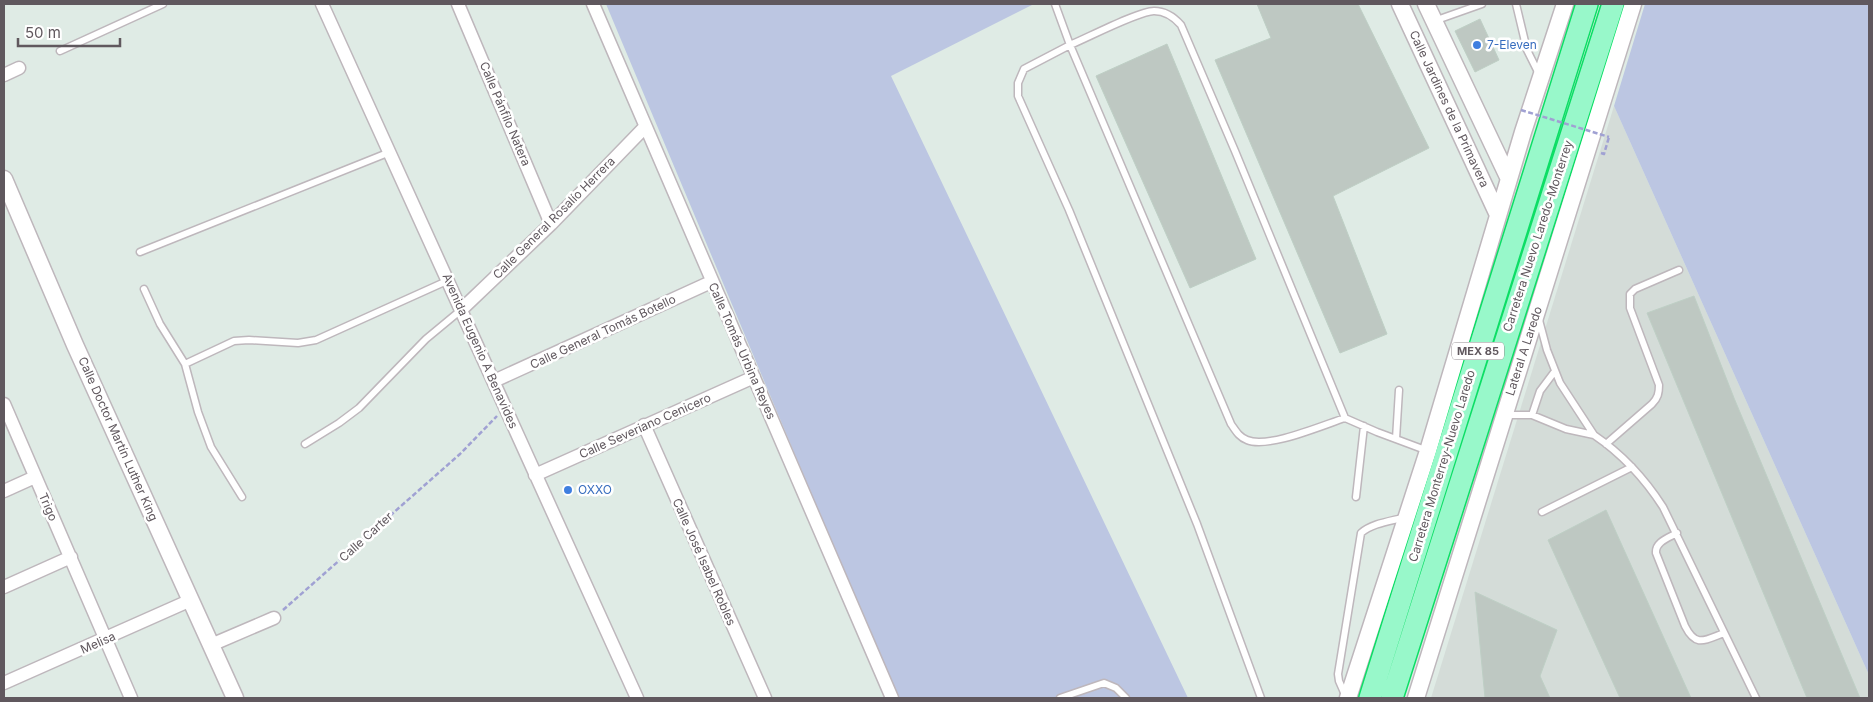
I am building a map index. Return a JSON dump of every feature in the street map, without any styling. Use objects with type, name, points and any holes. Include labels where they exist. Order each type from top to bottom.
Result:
[{"type":"highway","name":"Carretera Monterrey-Nuevo Laredo","points":[[1370,698],[1416,519],[1587,4]]},
{"type":"highway","name":"Carretera Nuevo Laredo-Monterrey","points":[[1392,698],[1612,4]]},
{"type":"street","name":"Avenida Eugenio A Benavides","points":[[322,4],[449,280],[535,475],[637,698]]},
{"type":"street","name":"Calle Pánfilo Natera","points":[[458,4],[551,224]]},
{"type":"street","name":"Calle Tomás Urbina Reyes","points":[[593,4],[711,282],[892,698]]},
{"type":"street","name":"Calle Jardines de la Primavera","points":[[1400,4],[1498,215]]},
{"type":"street","name":"Calle Jardines de la Primavera","points":[[1426,4],[1509,178]]},
{"type":"street","points":[[1437,454],[1498,215],[1565,4]]},
{"type":"street","name":"Lateral A Laredo","points":[[1416,698],[1633,4]]},
{"type":"street","points":[[4,75],[19,68]]},
{"type":"street","name":"Calle General Rosalío Herrera","points":[[462,309],[551,224],[645,127]]},
{"type":"street","name":"Calle Doctor Martín Luther King","points":[[4,179],[75,345],[235,698]]},
{"type":"street","name":"Calle General Tomás Botello","points":[[494,381],[711,282]]},
{"type":"street","name":"Calle Severiano Cenicero","points":[[535,475],[644,425],[754,378]]},
{"type":"street","name":"Trigo","points":[[4,404],[71,557],[104,640]]},
{"type":"street","name":"Calle José Isabel Robles","points":[[644,425],[765,698]]},
{"type":"street","points":[[4,491],[35,477]]},
{"type":"street","points":[[1347,698],[1416,519]]},
{"type":"street","points":[[4,588],[71,557]]},
{"type":"street","name":"Melisa","points":[[4,683],[191,600]]},
{"type":"street","points":[[211,645],[274,618]]},
{"type":"street","points":[[104,640],[131,698]]},
{"type":"lane","points":[[60,51],[163,4]]},
{"type":"lane","points":[[1055,4],[1070,45],[1231,424],[1238,435],[1248,440],[1261,442],[1281,439],[1345,418],[1437,454]]},
{"type":"lane","points":[[1434,21],[1482,4]]},
{"type":"lane","points":[[1516,4],[1527,50],[1541,77]]},
{"type":"lane","points":[[1261,698],[1197,524],[1069,210],[1018,96],[1018,82],[1024,69],[1070,45],[1138,15],[1154,10],[1174,17],[1181,25],[1235,151],[1345,418]]},
{"type":"lane","points":[[140,252],[390,152]]},
{"type":"lane","points":[[1606,444],[1652,404],[1659,392],[1659,385],[1630,308],[1630,294],[1635,289],[1679,270]]},
{"type":"lane","points":[[185,364],[234,341],[249,340],[298,344],[316,340],[449,280]]},
{"type":"lane","points":[[144,289],[160,324],[185,364],[198,412],[211,447],[242,497]]},
{"type":"lane","points":[[305,444],[359,408],[426,339],[462,309]]},
{"type":"lane","points":[[1537,312],[1554,371],[1594,436]]},
{"type":"lane","points":[[1532,415],[1540,391],[1554,371]]},
{"type":"lane","points":[[1396,439],[1400,390]]},
{"type":"lane","points":[[1503,415],[1532,415],[1566,429],[1594,436],[1632,466],[1664,507],[1756,698]]},
{"type":"lane","points":[[1356,497],[1364,426]]},
{"type":"lane","points":[[1542,512],[1632,466]]},
{"type":"lane","points":[[1347,698],[1339,681],[1338,674],[1361,533],[1378,525],[1416,519]]},
{"type":"lane","points":[[1677,533],[1659,544],[1656,548],[1656,553],[1685,626],[1690,635],[1699,641],[1704,641],[1724,632]]},
{"type":"lane","points":[[1060,698],[1104,683],[1116,688],[1126,698]]},
{"type":"path","points":[[1521,110],[1609,137],[1604,154]]},
{"type":"path","name":"Calle Carter","points":[[274,618],[460,454],[505,407]]},
{"type":"shaded area","points":[[606,4],[1034,4],[891,76],[1188,698],[897,698]]},
{"type":"shaded area","points":[[1645,4],[1869,4],[1869,675],[1614,106]]},
{"type":"shaded area","points":[[1614,106],[1869,675],[1869,698],[1431,698]]},
{"type":"building","points":[[1257,4],[1358,4],[1429,148],[1333,196],[1387,334],[1340,353],[1215,60],[1271,38]]},
{"type":"building","name":"7-Eleven","points":[[1480,19],[1499,60],[1475,72],[1455,31]]},
{"type":"building","points":[[1167,44],[1256,259],[1190,288],[1096,76]]},
{"type":"building","points":[[1694,296],[1734,398],[1860,698],[1807,698],[1647,313]]},
{"type":"building","points":[[1606,510],[1691,698],[1620,698],[1548,540]]},
{"type":"building","points":[[1475,592],[1557,630],[1540,676],[1550,698],[1485,698]]},
{"type":"place","name":"7-Eleven","points":[[1477,45]]},
{"type":"place","name":"OXXO","points":[[568,490]]}]
